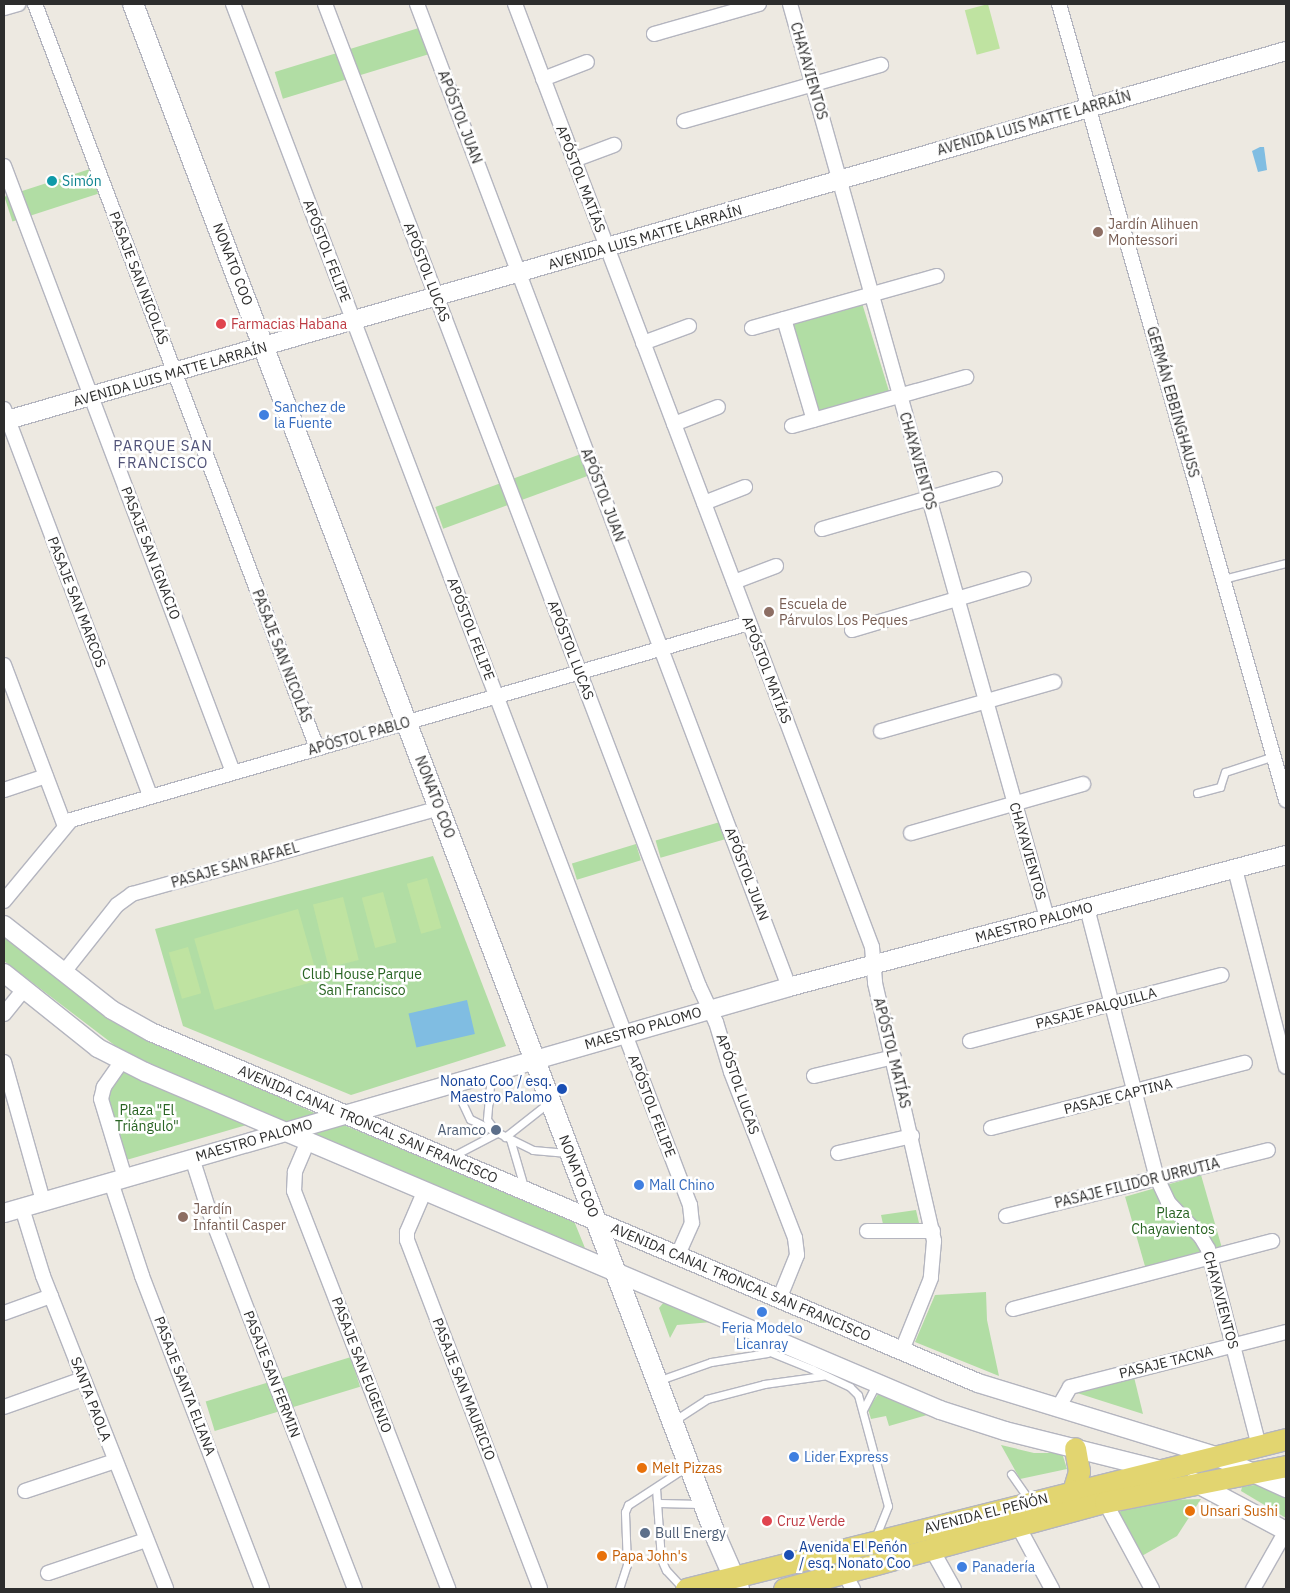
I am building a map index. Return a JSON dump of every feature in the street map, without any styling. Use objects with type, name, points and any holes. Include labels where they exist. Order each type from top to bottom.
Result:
[{"type":"main road","name":"NONATO COO","points":[[133,4],[688,1465],[736,1583]]},
{"type":"main road","name":"AVENIDA EL PEÑÓN","points":[[685,1589],[736,1583],[873,1541],[1286,1439]]},
{"type":"main road","points":[[1073,1491],[1079,1471],[1074,1448]]},
{"type":"main road","name":"AVENIDA EL PEÑÓN","points":[[784,1589],[848,1580],[932,1548],[1105,1502],[1257,1474],[1286,1466]]},
{"type":"street","points":[[4,8],[18,4]]},
{"type":"street","name":"PASAJE SAN NICOLÁS","points":[[35,4],[317,748]]},
{"type":"street","name":"APÓSTOL FELIPE","points":[[233,4],[692,1211],[691,1229],[678,1255]]},
{"type":"street","name":"APÓSTOL LUCAS","points":[[325,4],[710,1009],[797,1243],[795,1261],[780,1297]]},
{"type":"street","name":"APÓSTOL JUAN","points":[[417,4],[789,987]]},
{"type":"street","name":"APÓSTOL MATÍAS","points":[[515,4],[870,939],[873,965],[933,1231],[931,1278],[902,1350]]},
{"type":"street","points":[[654,34],[760,4]]},
{"type":"street","name":"CHAYAVIENTOS","points":[[790,4],[1046,918]]},
{"type":"street","name":"GERMÁN EBBINGHAUSS","points":[[1059,4],[1286,800]]},
{"type":"street","name":"AVENIDA LUIS MATTE LARRAÍN","points":[[5,416],[91,396],[437,298],[1089,106],[1286,51]]},
{"type":"street","points":[[543,79],[588,62]]},
{"type":"street","points":[[684,121],[881,65]]},
{"type":"street","points":[[574,160],[614,144]]},
{"type":"street","name":"PASAJE SAN IGNACIO","points":[[4,166],[234,772]]},
{"type":"street","points":[[752,328],[937,276]]},
{"type":"street","points":[[784,319],[814,420]]},
{"type":"street","points":[[644,343],[689,326]]},
{"type":"street","points":[[792,426],[966,377]]},
{"type":"street","points":[[674,424],[718,407]]},
{"type":"street","name":"PASAJE SAN MARCOS","points":[[5,416],[150,796]]},
{"type":"street","points":[[822,529],[995,479]]},
{"type":"street","points":[[704,503],[745,487]]},
{"type":"street","points":[[734,582],[776,566]]},
{"type":"street","points":[[852,630],[1024,579]]},
{"type":"street","name":"APÓSTOL PABLO","points":[[64,824],[150,796],[750,623]]},
{"type":"street","points":[[4,665],[10,698],[46,776],[64,824],[4,901]]},
{"type":"street","points":[[882,731],[1054,682]]},
{"type":"street","points":[[4,790],[46,776]]},
{"type":"street","points":[[911,832],[1083,784]]},
{"type":"street","name":"PASAJE SAN RAFAEL","points":[[64,972],[117,905],[132,894],[439,808]]},
{"type":"street","name":"MAESTRO PALOMO","points":[[4,1213],[710,1009],[1286,855]]},
{"type":"street","points":[[1235,869],[1286,1068]]},
{"type":"street","name":"CHAYAVIENTOS","points":[[1087,908],[1157,1178],[1168,1202],[1201,1237],[1210,1257],[1259,1446]]},
{"type":"street","name":"AVENIDA CANAL TRONCAL SAN FRANCISCO","points":[[4,925],[130,1022],[525,1191],[780,1297],[978,1383],[1218,1457],[1286,1488]]},
{"type":"street","points":[[4,973],[98,1048],[122,1061],[285,1132],[614,1269],[741,1332],[873,1390],[973,1421],[1161,1469],[1200,1484],[1286,1531],[1253,1589]]},
{"type":"street","name":"PASAJE PALQUILLA","points":[[970,1041],[1222,975]]},
{"type":"street","points":[[4,1014],[24,989]]},
{"type":"street","points":[[814,1076],[894,1058]]},
{"type":"street","name":"PASAJE SANTA ELIANA","points":[[122,1061],[104,1087],[101,1099],[118,1180],[142,1276],[262,1589]]},
{"type":"street","points":[[4,1062],[43,1201]]},
{"type":"street","name":"PASAJE CAPTINA","points":[[990,1128],[1244,1063]]},
{"type":"street","points":[[838,1153],[912,1136]]},
{"type":"street","name":"PASAJE SAN EUGENIO","points":[[308,1141],[295,1172],[294,1190],[448,1589]]},
{"type":"street","name":"PASAJE FILIDOR URRUTIA","points":[[1006,1216],[1268,1150]]},
{"type":"street","name":"PASAJE SAN FERMIN","points":[[192,1158],[208,1211],[355,1589]]},
{"type":"street","name":"PASAJE SAN MAURICIO","points":[[425,1190],[408,1228],[407,1240],[540,1589]]},
{"type":"street","name":"SANTA PAOLA","points":[[22,1208],[51,1296],[166,1589]]},
{"type":"street","points":[[867,1231],[933,1231]]},
{"type":"street","points":[[1013,1309],[1272,1241]]},
{"type":"street","points":[[4,1313],[51,1296]]},
{"type":"street","name":"PASAJE TACNA","points":[[1058,1408],[1070,1387],[1286,1332]]},
{"type":"street","points":[[4,1407],[84,1379]]},
{"type":"street","points":[[25,1491],[115,1460]]},
{"type":"street","points":[[1105,1502],[1152,1589]]},
{"type":"street","points":[[1018,1526],[1052,1589]]},
{"type":"street","points":[[48,1573],[146,1540]]},
{"type":"street","points":[[932,1548],[954,1589]]},
{"type":"lane","points":[[1223,579],[1286,563]]},
{"type":"lane","points":[[1196,793],[1220,787],[1225,772],[1274,756]]},
{"type":"lane","points":[[491,1072],[487,1119],[497,1133]]},
{"type":"lane","points":[[452,1083],[470,1120],[533,1150],[570,1154]]},
{"type":"lane","points":[[508,1138],[518,1127],[551,1101]]},
{"type":"lane","points":[[448,1158],[497,1133]]},
{"type":"lane","points":[[508,1138],[525,1191]]},
{"type":"lane","points":[[741,1332],[768,1352],[812,1369],[822,1376],[855,1390],[873,1390],[863,1411]]},
{"type":"lane","points":[[657,1381],[694,1368],[768,1352]]},
{"type":"lane","points":[[672,1422],[707,1399],[764,1384],[822,1376]]},
{"type":"lane","points":[[855,1390],[863,1411],[888,1506],[873,1541]]},
{"type":"lane","points":[[619,1589],[627,1565],[625,1512],[628,1506],[688,1465]]},
{"type":"lane","points":[[1011,1474],[1031,1501]]},
{"type":"lane","points":[[656,1488],[659,1503],[661,1559],[666,1570],[685,1589]]},
{"type":"lane","points":[[659,1503],[703,1504]]},
{"type":"green space","points":[[988,4],[1000,48],[977,55],[965,10]]},
{"type":"green space","points":[[422,27],[430,54],[283,99],[275,72]]},
{"type":"green space","points":[[90,169],[98,194],[12,222],[4,197]]},
{"type":"green space","points":[[862,303],[889,392],[817,414],[789,325]]},
{"type":"green space","points":[[581,454],[589,476],[443,529],[435,507]]},
{"type":"green space","points":[[720,822],[725,839],[661,858],[656,840]]},
{"type":"green space","points":[[636,844],[641,860],[577,880],[572,864]]},
{"type":"green space","name":"Club House Parque San Francisco","points":[[433,856],[506,1046],[351,1095],[183,1026],[155,929]]},
{"type":"green space","points":[[427,878],[441,928],[421,934],[407,884]]},
{"type":"green space","points":[[383,892],[396,942],[375,948],[362,898]]},
{"type":"green space","points":[[343,897],[359,960],[329,968],[313,904]]},
{"type":"green space","points":[[298,909],[318,980],[215,1010],[194,939]]},
{"type":"green space","points":[[4,937],[113,1021],[310,1111],[574,1221],[585,1248],[130,1057],[4,961]]},
{"type":"green space","points":[[188,947],[201,993],[182,999],[169,953]]},
{"type":"green space","name":"Plaza \"El Triángulo\"","points":[[122,1069],[250,1124],[123,1161],[105,1100],[109,1087]]},
{"type":"green space","name":"Plaza Chayavientos","points":[[1201,1175],[1222,1247],[1146,1269],[1125,1197]]},
{"type":"green space","points":[[916,1210],[919,1223],[883,1224],[881,1215]]},
{"type":"green space","points":[[986,1292],[987,1320],[999,1376],[915,1342],[935,1295]]},
{"type":"green space","points":[[664,1302],[712,1322],[677,1325],[670,1338],[659,1308]]},
{"type":"green space","points":[[351,1357],[360,1387],[215,1431],[206,1401]]},
{"type":"green space","points":[[1134,1377],[1143,1414],[1074,1392]]},
{"type":"green space","points":[[879,1393],[927,1415],[889,1426],[886,1416],[871,1419],[868,1409]]},
{"type":"green space","points":[[1001,1445],[1034,1453],[1062,1453],[1067,1469],[1020,1479]]},
{"type":"green space","points":[[1261,1484],[1286,1495],[1286,1518],[1241,1491],[1242,1487]]},
{"type":"green space","points":[[1201,1499],[1177,1536],[1140,1557],[1116,1516],[1121,1511],[1165,1500]]},
{"type":"water","points":[[1264,147],[1267,170],[1258,172],[1252,151]]},
{"type":"water","points":[[467,1000],[475,1034],[416,1048],[409,1013]]},
{"type":"place","name":"Simón","points":[[52,181]]},
{"type":"place","name":"Jardín Alihuen Montessori","points":[[1098,232]]},
{"type":"place","name":"Farmacias Habana","points":[[221,324]]},
{"type":"place","name":"Sanchez de la Fuente","points":[[264,415]]},
{"type":"place","name":"Escuela de Párvulos Los Peques","points":[[769,612]]},
{"type":"place","name":"Nonato Coo / esq. Maestro Palomo","points":[[562,1089]]},
{"type":"place","name":"Aramco","points":[[496,1130]]},
{"type":"place","name":"Mall Chino","points":[[639,1185]]},
{"type":"place","name":"Jardín Infantil Casper","points":[[183,1217]]},
{"type":"place","name":"Feria Modelo Licanray","points":[[762,1312]]},
{"type":"place","name":"Lider Express","points":[[794,1457]]},
{"type":"place","name":"Melt Pizzas","points":[[642,1468]]},
{"type":"place","name":"Unsari Sushi","points":[[1190,1511]]},
{"type":"place","name":"Cruz Verde","points":[[767,1521]]},
{"type":"place","name":"Bull Energy","points":[[645,1533]]},
{"type":"place","name":"Avenida El Peñón / esq. Nonato Coo","points":[[789,1555]]},
{"type":"place","name":"Papa John's","points":[[602,1556]]},
{"type":"place","name":"Panadería","points":[[962,1567]]},
{"type":"district","name":"PARQUE SAN FRANCISCO","points":[[163,454]]}]
